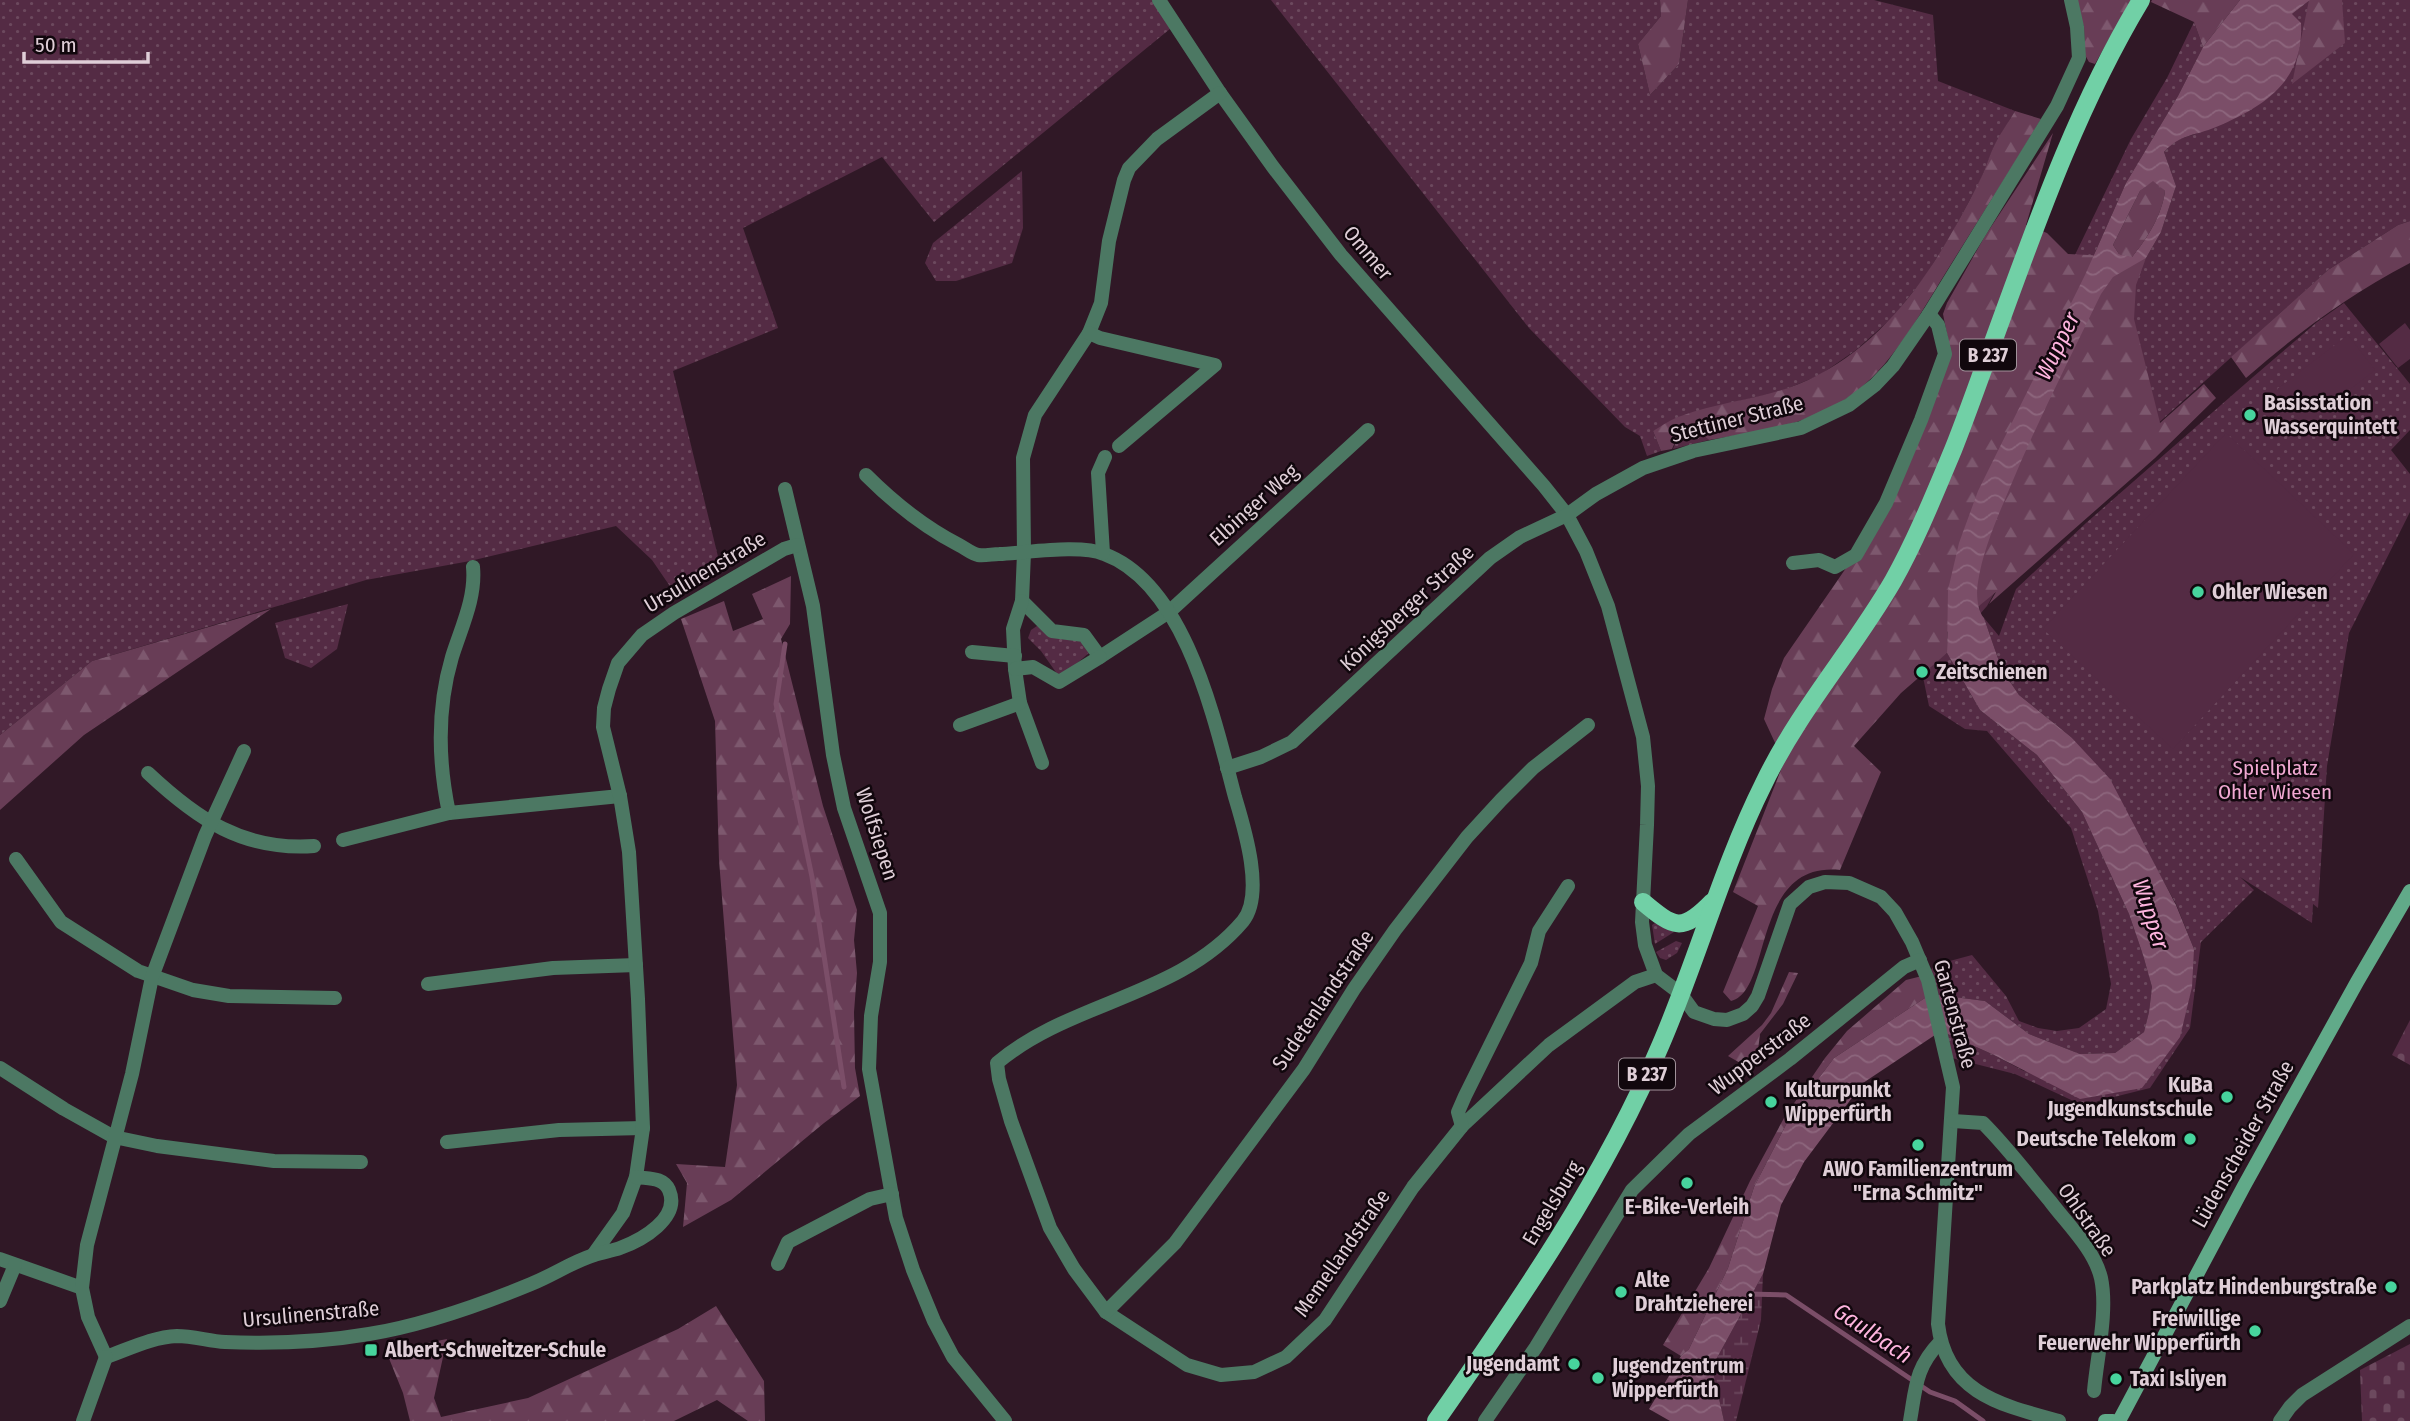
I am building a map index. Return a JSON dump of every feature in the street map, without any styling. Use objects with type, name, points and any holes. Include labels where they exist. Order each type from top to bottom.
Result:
[{"type":"main road","name":"B 237","points":[[1681,994],[1739,838],[1764,782],[1813,698],[1894,579],[1905,556],[1954,447],[2063,158],[2109,57],[2141,0]]},
{"type":"main road","name":"Lüdenscheider Straße","points":[[2119,1421],[2244,1186],[2410,891]]},
{"type":"main road","points":[[1643,902],[1665,920],[1679,924],[1697,918],[1717,897]]},
{"type":"main road","name":"Engelsburg","points":[[1436,1421],[1499,1330],[1584,1196],[1661,1045],[1681,994]]},
{"type":"main road","points":[[2105,1421],[2113,1421]]},
{"type":"street","name":"Ommer","points":[[1159,0],[1220,93],[1341,255],[1513,448],[1567,515]]},
{"type":"street","name":"Stettiner Straße","points":[[1567,515],[1605,488],[1665,458],[1801,428],[1836,413],[1861,397],[1885,375],[1929,314],[2046,126],[2068,83],[2080,49],[2071,0]]},
{"type":"street","points":[[1042,763],[1020,703],[1015,663],[1013,629],[1022,601],[1024,553],[1023,458],[1035,415],[1089,333],[1101,303],[1114,216],[1129,168],[1157,139],[1220,93]]},
{"type":"street","points":[[1793,563],[1819,560],[1835,567],[1856,555],[1886,503],[1945,354],[1938,325],[1929,314]]},
{"type":"street","points":[[1089,333],[1100,338],[1215,365],[1119,446]]},
{"type":"street","name":"Elbinger Weg","points":[[1015,663],[1033,667],[1059,682],[1169,612],[1368,430]]},
{"type":"street","points":[[1103,553],[1098,473],[1105,457]]},
{"type":"street","points":[[866,475],[888,497],[934,532],[978,555],[1063,549],[1103,553],[1144,578],[1169,612],[1191,654],[1227,768]]},
{"type":"street","name":"Wolfsiepen","points":[[785,489],[813,606],[822,687],[844,808],[880,913],[880,962],[871,1016],[869,1069],[897,1218],[913,1270],[934,1321],[953,1357],[1005,1421]]},
{"type":"street","points":[[1567,515],[1586,551],[1608,606],[1643,737],[1648,799],[1643,935],[1656,975],[1681,994]]},
{"type":"street","name":"Königsberger Straße","points":[[1227,768],[1261,757],[1292,742],[1490,558],[1520,537],[1567,515]]},
{"type":"street","name":"Ursulinenstraße","points":[[593,1255],[623,1213],[636,1177],[643,1128],[629,852],[620,796],[603,727],[604,708],[618,663],[642,635],[674,613],[783,549],[797,545]]},
{"type":"street","points":[[449,813],[442,781],[440,749],[443,702],[452,659],[472,596],[473,567]]},
{"type":"street","points":[[1022,601],[1052,631],[1084,635],[1100,657]]},
{"type":"street","points":[[972,652],[1015,663]]},
{"type":"street","points":[[960,725],[1020,703]]},
{"type":"street","name":"Sudetenlandstraße","points":[[1106,1312],[1175,1243],[1304,1069],[1395,930],[1467,837],[1533,768],[1588,725]]},
{"type":"street","points":[[83,1421],[106,1357],[88,1317],[82,1288],[87,1245],[132,1074],[152,977],[210,824],[244,751]]},
{"type":"street","name":"Memellandstraße","points":[[1227,768],[1251,852],[1252,892],[1246,917],[1232,933],[1195,964],[1027,1040],[997,1063],[1011,1121],[1050,1227],[1074,1269],[1106,1312],[1187,1365],[1221,1375],[1254,1372],[1286,1357],[1325,1320],[1413,1187],[1462,1126],[1566,1031],[1635,982],[1656,975]]},
{"type":"street","points":[[148,773],[172,796],[210,824],[246,840],[298,847],[314,846]]},
{"type":"street","points":[[343,841],[449,813],[620,796]]},
{"type":"street","points":[[16,859],[61,922],[106,952],[152,977],[193,990],[229,996],[335,998]]},
{"type":"street","name":"Gartenstraße","points":[[1681,994],[1694,1012],[1714,1019],[1727,1020],[1743,1014],[1756,1002],[1790,904],[1800,894],[1817,884],[1832,881],[1849,883],[1881,897],[1901,921],[1928,980],[1953,1087],[1953,1121],[1938,1324],[1940,1342],[1947,1360],[1958,1376],[1973,1388],[2014,1408],[2059,1421]]},
{"type":"street","points":[[1462,1126],[1458,1112],[1465,1096],[1531,963],[1539,931],[1568,886]]},
{"type":"street","name":"Wupperstraße","points":[[1485,1421],[1632,1190],[1689,1134],[1790,1059],[1904,967],[1920,960]]},
{"type":"street","points":[[428,984],[553,968],[636,965]]},
{"type":"street","points":[[0,1068],[64,1110],[114,1137],[157,1146],[274,1161],[361,1162]]},
{"type":"street","name":"Ohlstraße","points":[[1953,1121],[1983,1123],[2081,1240],[2097,1266],[2102,1289],[2102,1312],[2094,1391]]},
{"type":"street","points":[[447,1142],[559,1130],[643,1128]]},
{"type":"street","name":"Ursulinenstraße","points":[[106,1357],[149,1341],[177,1336],[223,1342],[270,1342],[370,1334],[437,1318],[532,1284],[593,1255],[622,1248],[650,1233],[670,1213],[670,1193],[665,1184],[658,1180],[636,1177]]},
{"type":"street","points":[[778,1264],[788,1242],[870,1199],[892,1194]]},
{"type":"street","points":[[0,1259],[82,1288]]},
{"type":"street","points":[[0,1301],[15,1265]]},
{"type":"street","points":[[2280,1421],[2302,1395],[2410,1325]]},
{"type":"street","points":[[1909,1421],[1918,1375],[1925,1357],[1940,1342]]},
{"type":"green space","points":[[0,0],[1159,0],[1176,24],[934,222],[882,157],[743,228],[778,328],[673,371],[721,569],[678,598],[652,560],[616,526],[470,561],[366,580],[92,661],[0,735]]},
{"type":"green space","points":[[1271,0],[1660,0],[1661,16],[1638,44],[1650,95],[1679,64],[1688,0],[1874,0],[1933,15],[1938,81],[2015,111],[1994,146],[1981,179],[1951,235],[1924,278],[1892,318],[1856,350],[1820,375],[1779,392],[1735,402],[1653,431],[1661,451],[1647,456],[1640,436],[1625,427],[1529,328]]},
{"type":"green space","points":[[1660,0],[1688,0],[1679,64],[1650,95],[1638,44],[1661,16]]},
{"type":"green space","points":[[2075,0],[2131,0],[2095,64],[2089,62],[2085,55],[2084,27]]},
{"type":"green space","points":[[2240,0],[2203,47],[2194,22],[2151,2]]},
{"type":"green space","points":[[2309,0],[2342,0],[2345,43],[2292,84]]},
{"type":"green space","points":[[2310,0],[2410,0],[2410,221],[2398,225],[2328,270],[2019,549],[1980,614],[1977,589],[2161,232],[2176,186],[2164,152],[2174,141],[2198,133],[2292,14]]},
{"type":"green space","points":[[2194,22],[2203,47],[2178,96],[2126,183],[2085,275],[2073,259],[2131,139],[2167,78]]},
{"type":"green space","points":[[2015,111],[2041,119],[1915,322],[1877,372],[1846,399],[1814,416],[1762,431],[1709,440],[1693,427],[1680,431],[1672,449],[1661,451],[1653,431],[1677,417],[1801,383],[1845,358],[1870,339],[1893,316],[1932,265],[1981,178],[1995,143]]},
{"type":"green space","points":[[2053,133],[2026,225],[2047,233],[2068,254],[2129,257],[2119,254],[2113,245],[2140,191],[2153,180],[2165,191],[2161,209],[2132,257],[2146,258],[2136,285],[2134,319],[2160,423],[2204,384],[2216,398],[2155,458],[1989,604],[1996,592],[1947,632],[1947,653],[1901,693],[1854,746],[1881,772],[1840,870],[1811,873],[1791,885],[1777,905],[1753,975],[1744,992],[1731,1001],[1723,992],[1758,906],[1733,892],[1784,762],[1764,719],[1772,689],[1784,658],[1855,555],[1886,503],[1948,339],[1943,314],[1947,303],[1985,236]]},
{"type":"green space","points":[[1022,171],[1023,228],[1012,263],[956,281],[936,281],[925,263],[933,243]]},
{"type":"green space","points":[[2410,221],[2410,263],[2365,288],[2324,316],[2246,378],[2231,357],[2328,270],[2398,225]]},
{"type":"green space","name":"Spielplatz Ohler Wiesen","points":[[2344,303],[2410,384],[2410,430],[2391,450],[2410,474],[2410,512],[2349,633],[2327,766],[2318,908],[2313,904],[2312,923],[2240,877],[2254,890],[2201,942],[2190,1028],[2150,1088],[2082,1105],[2015,1074],[1948,1057],[1941,1031],[2024,1071],[2142,1088],[2194,949],[2176,904],[2149,855],[2071,737],[2019,695],[2002,670],[1984,618],[1999,636],[2016,589],[2086,523],[2253,377],[2317,322]]},
{"type":"green space","points":[[2405,323],[2410,330],[2410,359],[2398,368],[2379,344]]},
{"type":"green space","points":[[2348,335],[2375,370],[2304,425],[2277,389]]},
{"type":"green space","points":[[1693,427],[1709,440],[1673,449],[1680,431]]},
{"type":"green space","name":"Ohler Wiesen","points":[[2226,433],[2354,554],[2173,749],[2043,629]]},
{"type":"green space","points":[[791,576],[790,624],[781,639],[823,806],[857,910],[854,940],[857,973],[854,1012],[855,1068],[860,1096],[731,1200],[683,1227],[687,1183],[676,1164],[725,1167],[737,1085],[719,860],[715,721],[681,619],[724,601],[733,631],[763,619],[752,594]]},
{"type":"green space","points":[[348,604],[337,649],[311,668],[285,658],[275,623]]},
{"type":"green space","points":[[271,609],[84,735],[0,810],[0,735],[92,661]]},
{"type":"green space","points":[[1037,626],[1078,638],[1090,652],[1060,678],[1028,638],[1031,630]]},
{"type":"green space","points":[[1947,653],[1980,710],[2037,755],[2082,812],[2129,914],[2152,987],[2144,1032],[2115,1053],[2080,1054],[2029,1034],[1985,1001],[1931,994],[1926,975],[1935,965],[1972,955],[2006,996],[2019,1021],[2057,1031],[2079,1028],[2106,1009],[2111,984],[2098,911],[2071,828],[1987,731],[1965,729],[1929,706],[1922,672]]},
{"type":"green space","points":[[1655,923],[1674,932],[1655,944],[1652,925]]},
{"type":"green space","points":[[1676,941],[1682,943],[1677,953],[1666,960],[1660,958],[1656,952]]},
{"type":"green space","points":[[1789,972],[1798,973],[1783,1004],[1760,1034],[1757,1058],[1742,1064],[1728,1056],[1762,1025],[1771,1013]]},
{"type":"green space","points":[[1926,975],[1931,994],[1834,1058],[1791,1115],[1754,1187],[1728,1268],[1689,1349],[1681,1356],[1663,1345],[1709,1268],[1750,1181],[1784,1118],[1825,1058],[1847,1031],[1906,980]]},
{"type":"green space","points":[[2410,1020],[2410,1065],[2392,1055]]},
{"type":"green space","points":[[1763,1274],[1761,1320],[1736,1421],[1724,1421],[1712,1367]]},
{"type":"green space","points":[[716,1306],[764,1381],[765,1421],[748,1421],[717,1400],[674,1421],[410,1421],[403,1393],[386,1351],[447,1339],[434,1398],[441,1417],[528,1398],[678,1329]]},
{"type":"green space","points":[[2410,1344],[2410,1421],[2362,1421],[2360,1370]]},
{"type":"water","name":"Wupper","points":[[2240,0],[2310,0],[2292,14],[2301,23],[2300,43],[2296,61],[2278,89],[2234,119],[2182,139],[2164,152],[2176,186],[2161,232],[2146,258],[2113,277],[2101,294],[2021,461],[1983,557],[1977,591],[1980,611],[2002,670],[2019,695],[2071,737],[2110,779],[2176,905],[2194,949],[2192,987],[2180,1037],[2142,1088],[2080,1099],[1941,1031],[1863,1083],[1804,1162],[1781,1205],[1763,1274],[1712,1367],[1724,1421],[1670,1421],[1649,1409],[1681,1356],[1689,1349],[1728,1268],[1754,1187],[1791,1115],[1834,1058],[1931,994],[1985,1001],[2029,1034],[2080,1054],[2115,1053],[2144,1032],[2152,987],[2129,914],[2082,812],[2037,755],[1980,710],[1947,653],[1948,590],[1959,543],[1978,491],[2085,275],[2126,183],[2178,96],[2203,47]],"holes":[[[2153,181],[2165,191],[2157,218],[2138,250],[2132,257],[2119,254],[2113,245],[2140,191]]]},
{"type":"waterway","points":[[785,644],[776,704],[812,877],[844,1087]]},
{"type":"waterway","name":"Gaulbach","points":[[1747,1294],[1786,1295],[1930,1392],[1955,1401],[1983,1421]]},
{"type":"place","name":"Basisstation Wasserquintett","points":[[2250,415]]},
{"type":"place","name":"Ohler Wiesen","points":[[2198,592]]},
{"type":"place","name":"Zeitschienen","points":[[1922,672]]},
{"type":"place","name":"KuBa Jugendkunstschule","points":[[2227,1097]]},
{"type":"place","name":"Kulturpunkt Wipperfürth","points":[[1771,1102]]},
{"type":"place","name":"Deutsche Telekom","points":[[2190,1139]]},
{"type":"place","name":"AWO Familienzentrum \"Erna Schmitz\"","points":[[1918,1145]]},
{"type":"place","name":"E-Bike-Verleih","points":[[1687,1183]]},
{"type":"place","name":"Parkplatz Hindenburgstraße","points":[[2391,1287]]},
{"type":"place","name":"Alte Drahtzieherei","points":[[1621,1292]]},
{"type":"place","name":"Freiwillige Feuerwehr Wipperfürth","points":[[2255,1331]]},
{"type":"place","name":"Albert-Schweitzer-Schule","points":[[371,1350]]},
{"type":"place","name":"Jugendamt","points":[[1574,1364]]},
{"type":"place","name":"Jugendzentrum Wipperfürth","points":[[1598,1378]]},
{"type":"place","name":"Taxi Isliyen","points":[[2116,1379]]}]
